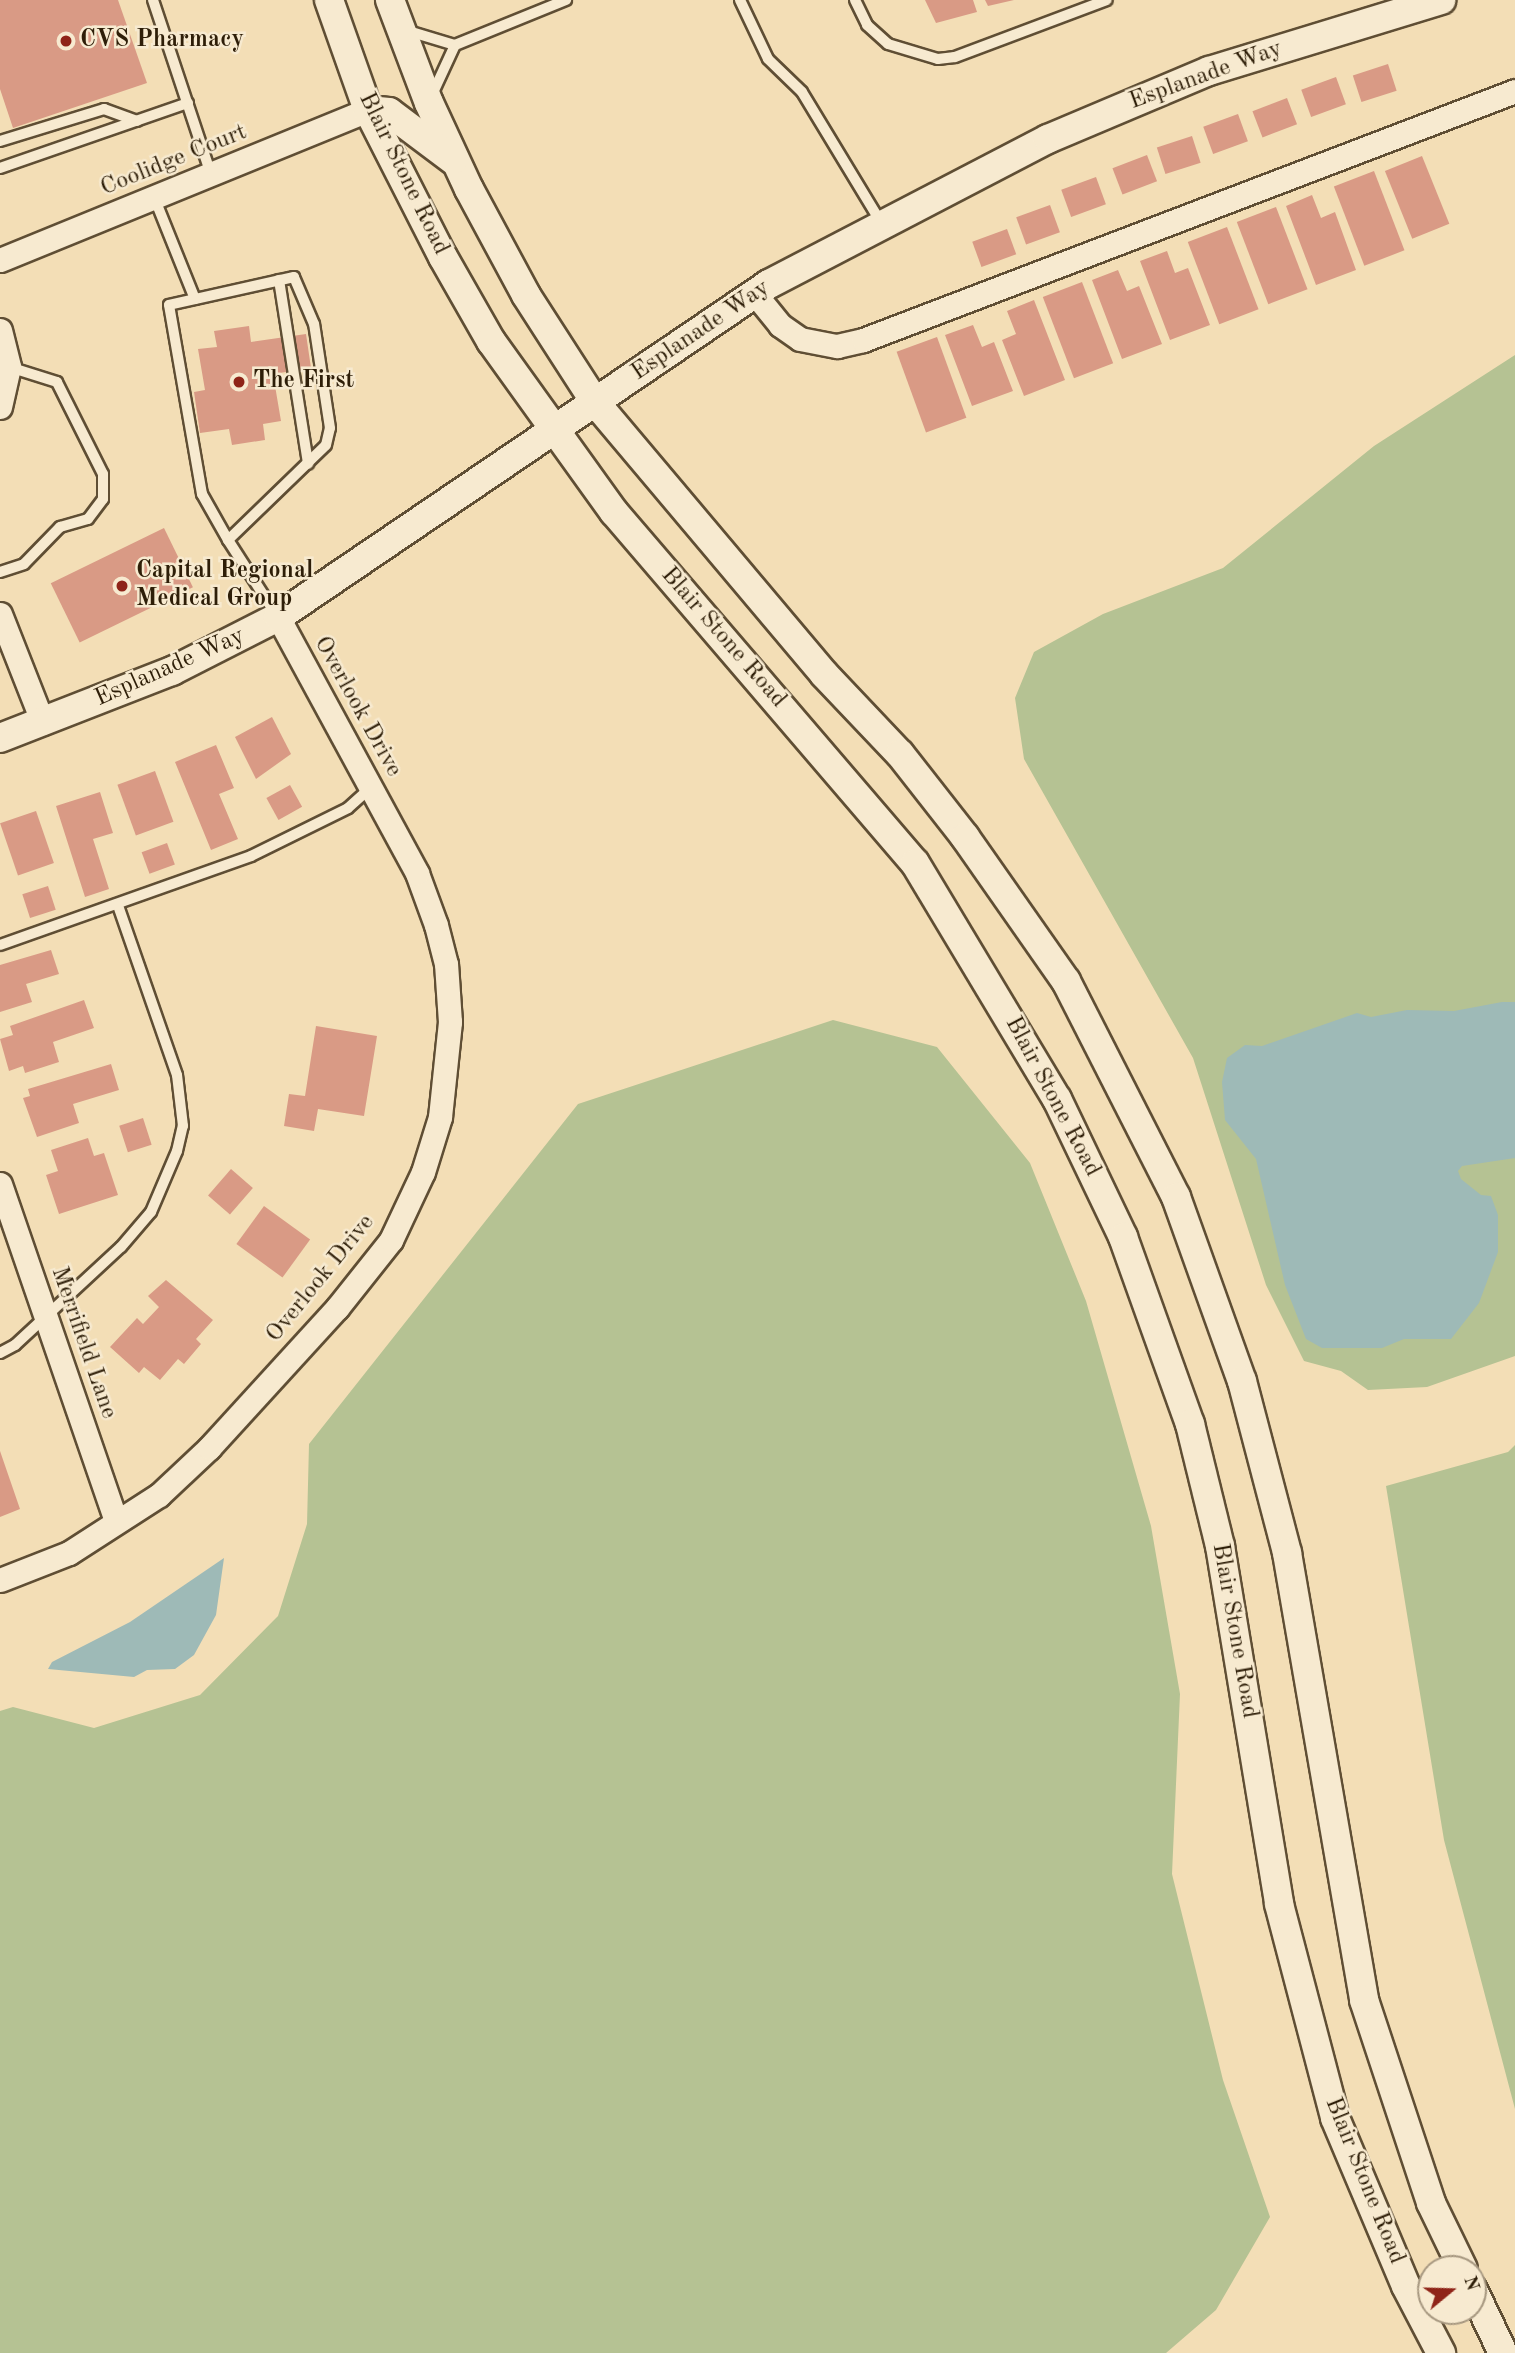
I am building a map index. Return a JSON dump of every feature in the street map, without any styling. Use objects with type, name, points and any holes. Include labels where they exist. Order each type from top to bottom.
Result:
[{"type":"street","name":"Blair Stone Road","points":[[329,0],[368,110],[443,257],[551,430],[614,512],[915,863],[1051,1088],[1124,1237],[1190,1424],[1220,1546],[1279,1904],[1335,2118],[1406,2286],[1441,2353]]},
{"type":"street","points":[[390,0],[429,103],[458,164],[526,295],[595,402],[824,674],[900,754],[965,837],[1066,981],[1177,1197],[1242,1381],[1287,1553],[1364,2000],[1431,2203],[1456,2255]]},
{"type":"street","name":"Esplanade Way","points":[[0,738],[172,671],[278,617],[755,294],[1048,139],[1209,71],[1441,0]]},
{"type":"street","points":[[755,294],[780,325],[800,339],[837,346],[863,340],[1515,91]]},
{"type":"street","points":[[368,110],[389,112],[458,164]]},
{"type":"street","name":"Coolidge Court","points":[[0,260],[368,110]]},
{"type":"street","points":[[0,330],[9,367],[0,407]]},
{"type":"street","points":[[0,614],[43,723]]},
{"type":"street","name":"Overlook Drive","points":[[0,1580],[69,1553],[117,1520],[159,1496],[209,1448],[337,1308],[391,1240],[423,1172],[440,1117],[447,1063],[446,964],[416,873],[278,617]]},
{"type":"street","name":"Merrifield Lane","points":[[0,1184],[117,1520]]},
{"type":"street","points":[[1487,2320],[1503,2353]]},
{"type":"lane","points":[[153,0],[211,174]]},
{"type":"lane","points":[[400,28],[455,45],[566,0]]},
{"type":"lane","points":[[740,0],[768,59],[802,92],[883,226]]},
{"type":"lane","points":[[855,0],[867,25],[888,44],[938,59],[955,57],[1107,0]]},
{"type":"lane","points":[[429,103],[455,45]]},
{"type":"lane","points":[[0,168],[188,103]]},
{"type":"lane","points":[[0,141],[104,109],[137,121]]},
{"type":"lane","points":[[154,197],[195,299]]},
{"type":"lane","points":[[228,540],[326,445],[330,428],[314,324],[294,277],[169,305],[202,494],[228,540],[278,617]]},
{"type":"lane","points":[[279,280],[308,464]]},
{"type":"lane","points":[[0,572],[24,564],[61,527],[89,519],[103,499],[103,474],[57,382],[9,367]]},
{"type":"lane","points":[[0,945],[118,906],[263,850],[348,808],[371,787]]},
{"type":"lane","points":[[0,1353],[121,1247],[151,1212],[172,1168],[183,1126],[172,1056],[118,906]]},
{"type":"green space","points":[[1515,355],[1515,1356],[1427,1387],[1368,1390],[1341,1371],[1304,1361],[1266,1285],[1193,1058],[1024,759],[1015,698],[1034,652],[1103,614],[1223,568],[1374,446]]},
{"type":"green space","points":[[833,1020],[937,1047],[1030,1163],[1086,1301],[1151,1526],[1180,1694],[1172,1874],[1223,2080],[1270,2217],[1216,2310],[1166,2353],[0,2353],[0,1711],[13,1707],[94,1728],[200,1695],[278,1616],[307,1524],[309,1444],[578,1104]]},
{"type":"green space","points":[[1515,1445],[1515,2109],[1444,1840],[1386,1486],[1508,1452]]},
{"type":"water","points":[[1515,1002],[1515,1158],[1462,1166],[1458,1171],[1461,1179],[1481,1195],[1491,1196],[1498,1215],[1498,1252],[1479,1303],[1451,1339],[1404,1339],[1382,1348],[1322,1348],[1306,1339],[1285,1285],[1256,1159],[1225,1120],[1222,1082],[1227,1058],[1245,1045],[1262,1046],[1357,1013],[1371,1017],[1407,1010],[1454,1011]]},
{"type":"water","points":[[224,1558],[216,1615],[194,1655],[175,1669],[147,1670],[134,1677],[48,1669],[52,1662],[130,1622]]},
{"type":"building","name":"CVS Pharmacy","points":[[0,0],[118,0],[147,83],[13,128],[0,89]]},
{"type":"building","points":[[925,0],[973,0],[977,12],[936,23]]},
{"type":"building","points":[[985,0],[1014,0],[988,6]]},
{"type":"building","points":[[1388,64],[1397,91],[1361,102],[1353,75]]},
{"type":"building","points":[[1336,77],[1346,104],[1311,117],[1301,90]]},
{"type":"building","points":[[1287,98],[1297,124],[1262,137],[1252,111]]},
{"type":"building","points":[[1238,114],[1248,141],[1213,154],[1203,127]]},
{"type":"building","points":[[1192,136],[1201,163],[1165,174],[1157,147]]},
{"type":"building","points":[[1147,155],[1157,181],[1122,194],[1112,168]]},
{"type":"building","points":[[1422,156],[1449,224],[1412,239],[1385,171]]},
{"type":"building","points":[[1374,171],[1404,250],[1364,266],[1334,186]]},
{"type":"building","points":[[1096,177],[1106,204],[1071,217],[1061,190]]},
{"type":"building","points":[[1312,195],[1321,218],[1335,212],[1356,270],[1316,285],[1286,206]]},
{"type":"building","points":[[1050,205],[1060,232],[1026,245],[1016,217]]},
{"type":"building","points":[[1276,207],[1308,289],[1268,304],[1237,222]]},
{"type":"building","points":[[1227,227],[1259,309],[1219,324],[1188,242]]},
{"type":"building","points":[[1007,229],[1016,254],[981,267],[972,242]]},
{"type":"building","points":[[1167,251],[1175,273],[1188,268],[1210,325],[1170,340],[1140,261]]},
{"type":"building","points":[[1118,270],[1127,291],[1139,286],[1162,344],[1122,359],[1092,280]]},
{"type":"building","points":[[1082,282],[1113,363],[1074,378],[1043,297]]},
{"type":"building","points":[[1034,300],[1065,380],[1024,396],[1002,340],[1016,334],[1007,311]]},
{"type":"building","points":[[973,325],[982,347],[994,342],[1013,391],[972,406],[945,335]]},
{"type":"building","name":"The First","points":[[249,326],[251,342],[306,334],[311,368],[273,374],[281,421],[263,424],[265,440],[232,445],[229,429],[200,433],[194,392],[205,390],[198,349],[217,347],[214,331]]},
{"type":"building","points":[[937,337],[966,418],[926,433],[897,352]]},
{"type":"building","name":"Capital Regional Medical Group","points":[[164,528],[193,587],[80,643],[51,583]]},
{"type":"building","points":[[272,717],[291,754],[256,779],[235,737]]},
{"type":"building","points":[[216,745],[234,788],[219,794],[238,839],[211,850],[175,762]]},
{"type":"building","points":[[155,771],[173,822],[136,835],[117,785]]},
{"type":"building","points":[[290,785],[302,807],[279,820],[266,798]]},
{"type":"building","points":[[100,792],[113,833],[93,839],[109,889],[85,897],[56,806]]},
{"type":"building","points":[[36,811],[54,863],[18,875],[0,823]]},
{"type":"building","points":[[167,843],[175,865],[149,874],[142,852]]},
{"type":"building","points":[[48,886],[56,910],[30,918],[22,894]]},
{"type":"building","points":[[51,950],[59,974],[26,984],[32,1002],[0,1012],[0,965]]},
{"type":"building","points":[[84,1000],[94,1028],[53,1042],[59,1062],[25,1073],[23,1066],[9,1071],[0,1039],[13,1035],[10,1026]]},
{"type":"building","points":[[316,1026],[377,1036],[364,1116],[318,1109],[314,1131],[284,1126],[289,1094],[305,1096]]},
{"type":"building","points":[[111,1064],[119,1090],[73,1104],[79,1123],[37,1137],[23,1098],[30,1096],[28,1089]]},
{"type":"building","points":[[143,1118],[152,1145],[128,1152],[119,1126]]},
{"type":"building","points":[[88,1138],[94,1156],[104,1153],[118,1195],[59,1214],[46,1175],[58,1171],[51,1150]]},
{"type":"building","points":[[231,1169],[253,1188],[230,1214],[208,1195]]},
{"type":"building","points":[[264,1206],[310,1240],[282,1278],[236,1244]]},
{"type":"building","points":[[166,1280],[213,1320],[196,1339],[201,1344],[184,1364],[178,1359],[160,1380],[144,1367],[139,1373],[110,1347],[137,1318],[143,1324],[159,1307],[148,1296]]},
{"type":"building","points":[[0,1451],[20,1509],[0,1517]]},
{"type":"place","name":"CVS Pharmacy","points":[[66,41]]},
{"type":"place","name":"The First","points":[[239,382]]},
{"type":"place","name":"Capital Regional Medical Group","points":[[122,586]]}]
